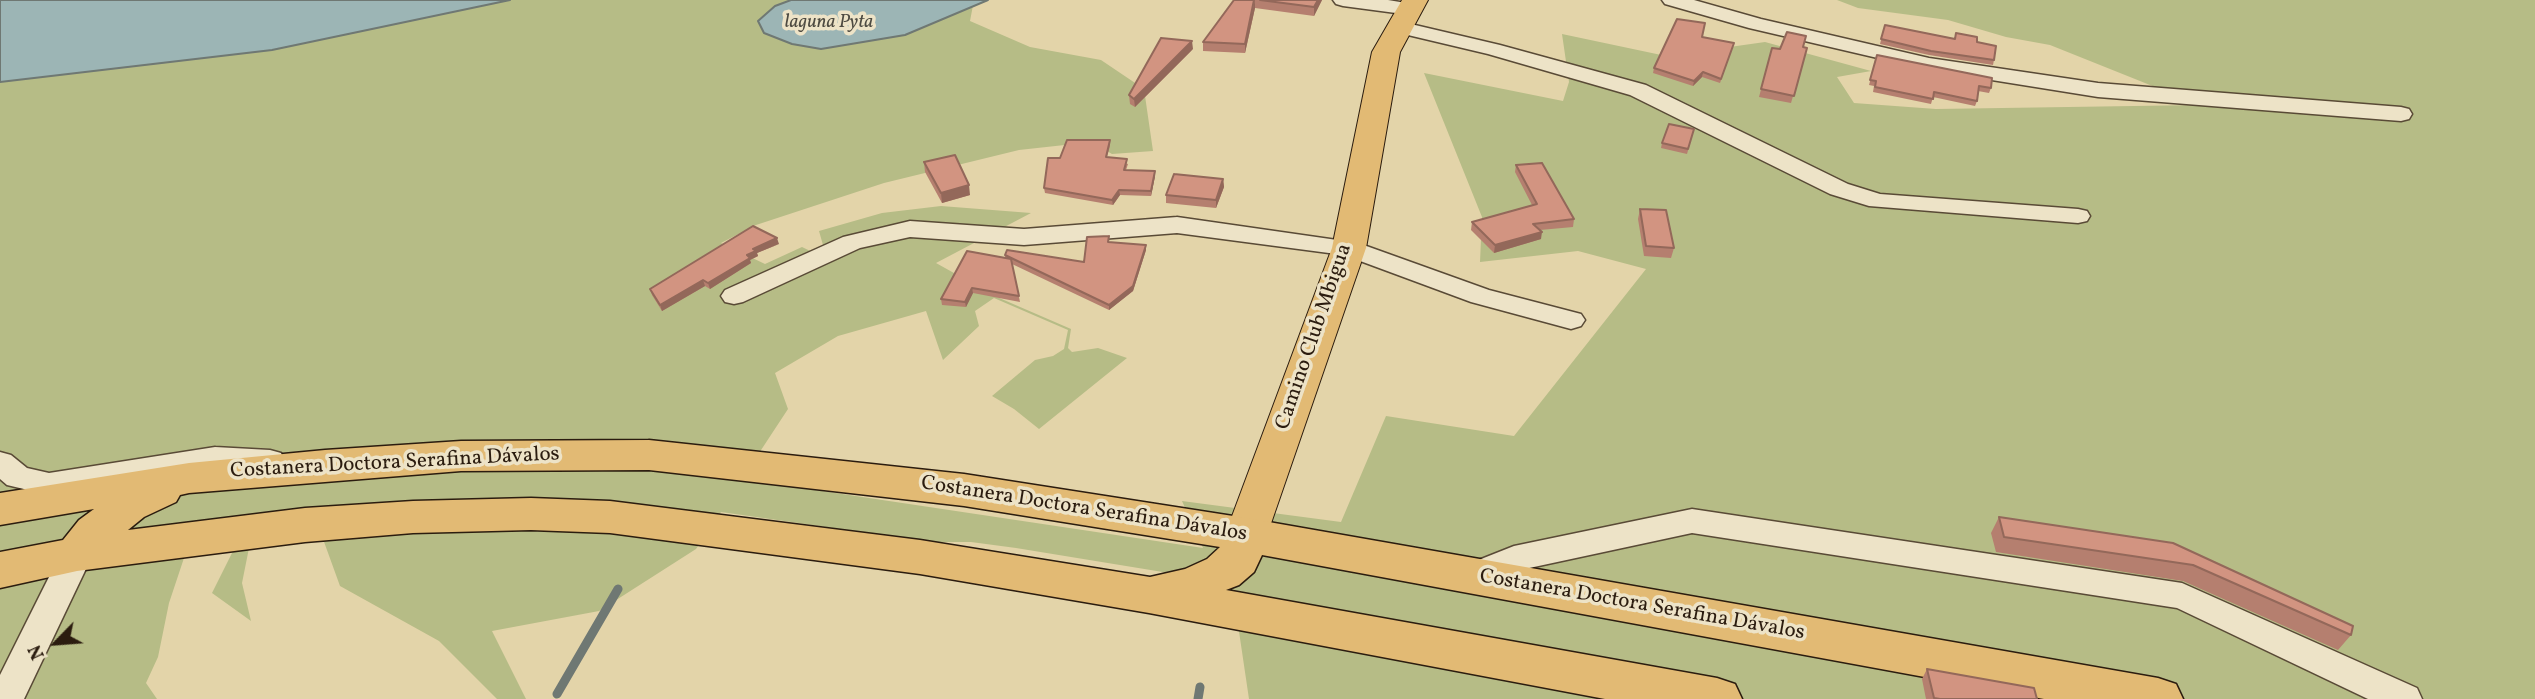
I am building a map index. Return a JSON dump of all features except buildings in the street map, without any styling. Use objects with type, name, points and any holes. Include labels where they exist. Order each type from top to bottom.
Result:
[{"type":"highway","name":"Costanera Doctora Serafina Dávalos","points":[[0,509],[189,478],[325,464],[461,456],[649,455],[964,490],[1246,535],[2158,699]]},
{"type":"highway","points":[[77,554],[95,532],[129,506],[189,478]]},
{"type":"highway","points":[[0,570],[77,554],[304,525],[413,517],[531,514],[610,517],[920,557],[1149,595],[1717,699]]},
{"type":"highway","points":[[1149,595],[1193,585],[1223,572],[1238,560],[1246,535]]},
{"type":"main road","name":"Camino Club Mbigua","points":[[1246,535],[1349,248],[1402,22]]},
{"type":"street","points":[[1343,0],[1402,22],[1638,90],[1839,189],[1878,201],[2078,216]]},
{"type":"street","points":[[1672,0],[1756,24],[1928,64],[2098,90],[2401,114]]},
{"type":"street","points":[[734,296],[852,242],[910,229],[1024,237],[1177,225],[1349,248],[1480,296],[1572,320]]},
{"type":"street","points":[[0,463],[18,477],[49,484],[215,458],[325,464]]},
{"type":"street","points":[[1473,576],[1514,559],[1692,521],[2182,596],[2404,699]]},
{"type":"street","points":[[6,699],[77,554]]},
{"type":"green space","points":[[0,0],[974,0],[970,21],[1030,47],[1101,60],[1144,89],[1153,151],[1112,154],[1092,142],[1019,150],[884,183],[756,225],[721,243],[765,264],[802,247],[827,259],[819,231],[882,213],[941,206],[1031,213],[936,263],[997,297],[1071,329],[1068,348],[1072,352],[1098,348],[1127,358],[1039,429],[992,396],[1035,360],[1053,356],[1064,349],[1068,330],[994,298],[975,311],[979,326],[943,360],[926,311],[838,336],[775,373],[788,409],[742,479],[1203,548],[1182,501],[1341,522],[1386,416],[1514,436],[1646,269],[1578,251],[1480,262],[1482,217],[1424,73],[1563,101],[1569,82],[1562,34],[1666,56],[1765,42],[1871,71],[1837,77],[1854,103],[1936,109],[2200,105],[2050,45],[2006,37],[1948,20],[1858,8],[1837,0],[2535,0],[2535,699],[1249,699],[1237,618],[1175,574],[1016,548],[971,542],[932,542],[721,512],[696,549],[599,611],[492,631],[526,699],[497,699],[439,641],[340,586],[319,528],[250,543],[242,583],[251,621],[212,593],[244,529],[186,552],[169,603],[158,657],[146,683],[157,699],[0,699]]},
{"type":"water","points":[[0,0],[510,0],[272,50],[0,82]]},
{"type":"water","name":"laguna Pyta","points":[[791,0],[988,0],[905,35],[821,49],[792,44],[764,33],[758,21],[775,6]]},
{"type":"waterway","points":[[557,694],[618,589]]},
{"type":"waterway","points":[[1198,699],[1200,687]]}]
